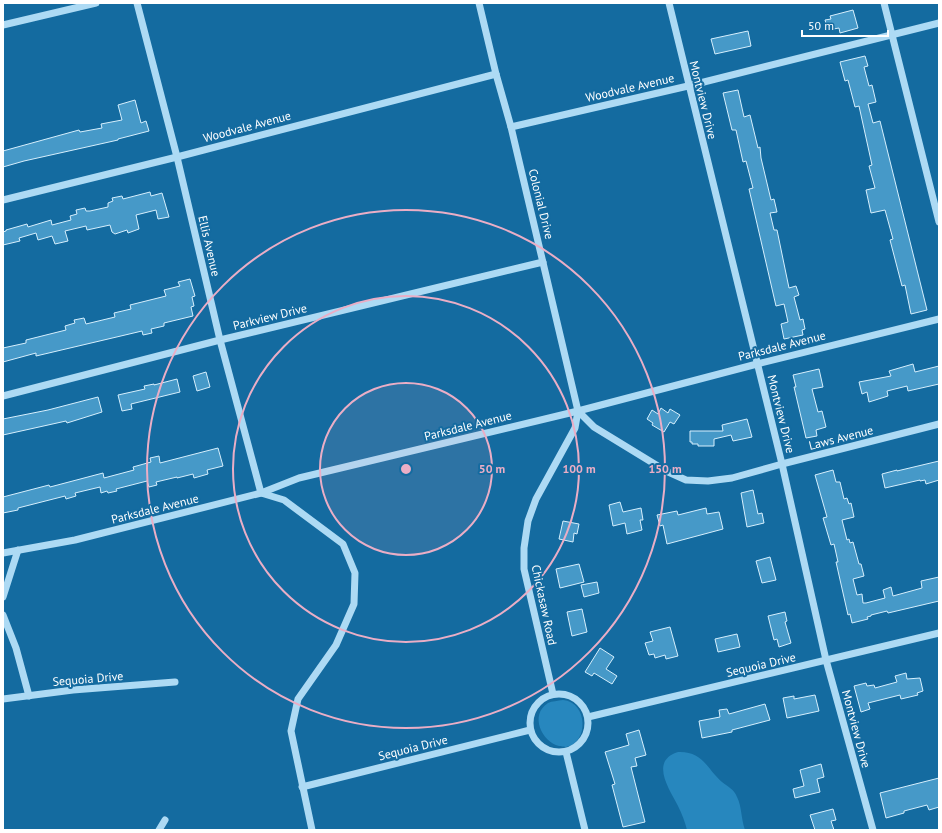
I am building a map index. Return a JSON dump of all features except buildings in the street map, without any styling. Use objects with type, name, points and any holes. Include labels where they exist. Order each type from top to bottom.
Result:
[{"type":"street","points":[[3,25],[96,3]]},
{"type":"street","name":"Ellis Avenue","points":[[138,3],[177,157],[220,340],[261,493]]},
{"type":"street","name":"Colonial Drive","points":[[479,3],[544,262],[578,411]]},
{"type":"street","name":"Montview Drive","points":[[669,3],[688,86],[782,464],[826,660],[873,830]]},
{"type":"street","points":[[884,3],[939,222]]},
{"type":"street","name":"Woodvale Avenue","points":[[511,127],[688,86],[939,23]]},
{"type":"street","name":"Woodvale Avenue","points":[[3,200],[177,157],[496,74]]},
{"type":"street","name":"Parkview Drive","points":[[3,396],[220,340],[544,262]]},
{"type":"street","name":"Parksdale Avenue","points":[[3,553],[75,540],[261,493],[299,478],[578,411],[939,318]]},
{"type":"street","name":"Laws Avenue","points":[[578,411],[594,427],[666,471],[686,480],[708,481],[732,478],[939,424]]},
{"type":"street","name":"Chickasaw Road","points":[[553,694],[524,569],[524,548],[528,521],[536,499],[575,428],[578,411]]},
{"type":"street","points":[[261,493],[284,500],[343,544],[355,573],[354,604],[336,645],[298,699],[290,730],[312,830]]},
{"type":"street","points":[[3,597],[18,550]]},
{"type":"street","points":[[3,615],[16,648],[29,696]]},
{"type":"street","name":"Sequoia Drive","points":[[588,717],[939,633]]},
{"type":"street","name":"Sequoia Drive","points":[[3,699],[73,690],[175,682]]},
{"type":"street","points":[[553,694],[566,695],[581,704],[588,717],[588,730],[582,742],[566,752],[550,752],[537,744],[530,730],[531,714],[540,700],[553,694]]},
{"type":"street","name":"Sequoia Drive","points":[[302,787],[530,730]]},
{"type":"street","points":[[566,752],[585,830]]},
{"type":"street","points":[[159,830],[165,820]]},
{"type":"shaded area","points":[[563,700],[571,702],[577,708],[581,715],[582,723],[582,731],[579,738],[574,744],[566,747],[559,746],[547,739],[540,728],[539,721],[539,714],[542,708],[553,701]]},
{"type":"shaded area","points":[[678,752],[686,752],[699,757],[722,782],[731,788],[740,805],[745,830],[687,830],[681,812],[667,784],[663,769],[669,756]]}]
